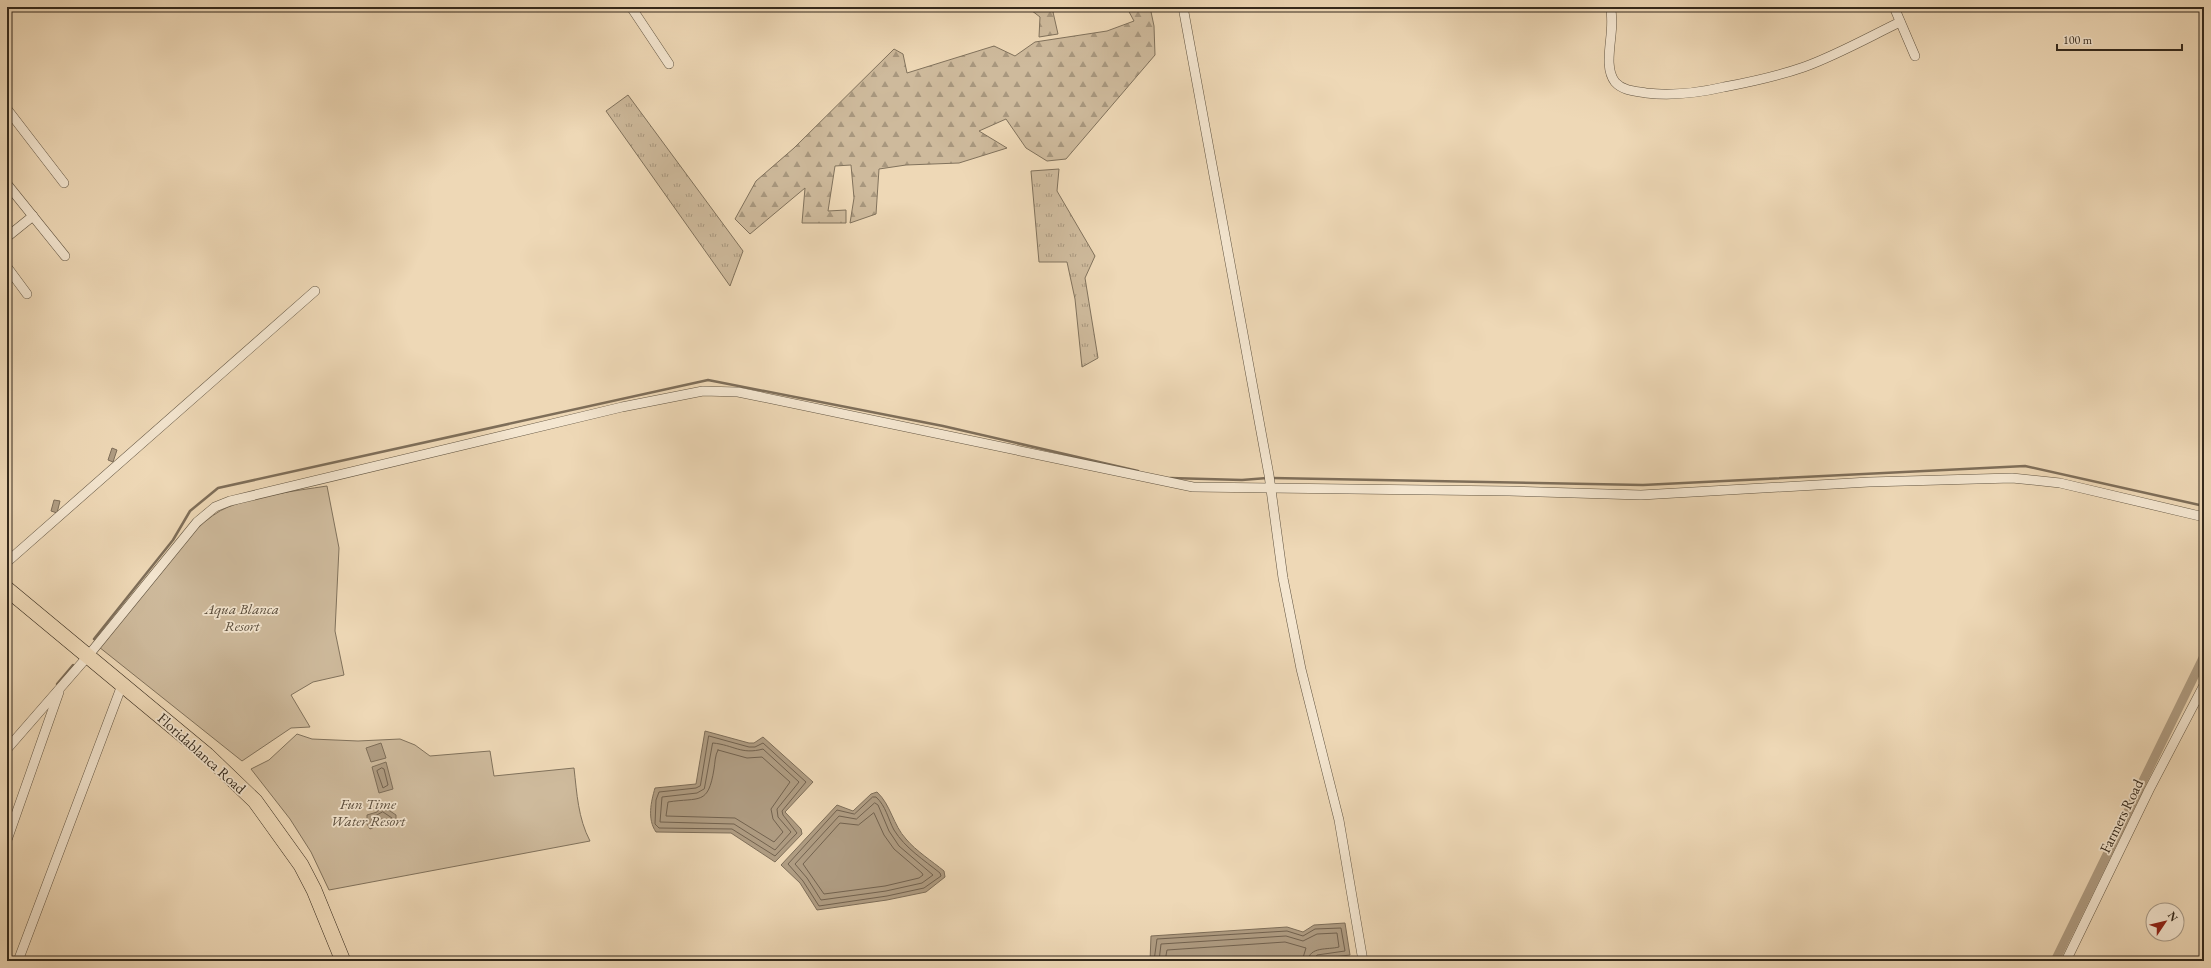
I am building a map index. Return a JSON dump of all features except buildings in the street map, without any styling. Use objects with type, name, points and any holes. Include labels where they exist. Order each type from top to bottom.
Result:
[{"type":"main road","name":"Floridablanca Road","points":[[7,589],[207,755],[255,801],[301,865],[314,890],[343,961]]},
{"type":"street","points":[[631,7],[669,64]]},
{"type":"street","points":[[1183,7],[1270,482],[1283,578],[1301,669],[1339,820],[1363,961]]},
{"type":"street","points":[[1610,7],[1612,22],[1610,67],[1616,83],[1628,90],[1672,95],[1699,93],[1760,80],[1805,67],[1900,22]]},
{"type":"street","points":[[1894,7],[1915,56]]},
{"type":"street","points":[[7,109],[64,183]]},
{"type":"street","points":[[7,184],[66,256]]},
{"type":"street","points":[[7,237],[33,216]]},
{"type":"street","points":[[7,267],[27,294]]},
{"type":"street","points":[[7,562],[315,291]]},
{"type":"street","points":[[7,749],[88,656],[197,522],[215,507],[230,501],[622,407],[704,391],[738,392],[1170,484],[1192,487],[1270,482],[1641,495],[1869,482],[2012,478],[2060,483],[2204,518]]},
{"type":"street","points":[[18,961],[122,685]]},
{"type":"street","name":"Farmers Road","points":[[2066,961],[2149,790],[2204,685]]},
{"type":"street","points":[[7,840],[61,688]]},
{"type":"green space","points":[[1027,7],[1067,7],[1053,12],[1058,34],[1039,37],[1040,17]]},
{"type":"green space","points":[[1112,7],[1150,7],[1154,26],[1155,55],[1066,159],[1047,161],[1026,148],[1006,119],[979,131],[1007,148],[959,163],[906,165],[879,169],[876,214],[850,223],[854,198],[851,165],[835,166],[828,211],[846,210],[846,223],[802,223],[805,188],[750,234],[735,219],[756,181],[794,148],[894,49],[903,54],[907,73],[994,46],[1015,56],[1035,42],[1107,31],[1134,21],[1127,8]]},
{"type":"green space","points":[[628,95],[743,251],[730,286],[606,111]]},
{"type":"green space","points":[[1059,169],[1057,191],[1095,256],[1085,278],[1098,358],[1082,367],[1075,299],[1067,262],[1039,262],[1031,171]]},
{"type":"green space","name":"Aqua Blanca Resort","points":[[327,486],[339,548],[335,631],[344,675],[313,682],[291,695],[310,727],[291,728],[242,761],[99,647],[142,591],[177,549],[195,530],[212,516],[228,507],[252,499]]},
{"type":"green space","name":"Fun Time Water Resort","points":[[297,734],[312,739],[358,741],[400,739],[415,745],[430,756],[490,751],[494,776],[574,768],[580,815],[590,841],[329,890],[311,852],[290,819],[251,769],[269,760]]},
{"type":"water","points":[[112,448],[117,450],[113,462],[108,460]]},
{"type":"water","points":[[54,500],[60,501],[57,513],[51,511]]},
{"type":"water","points":[[705,731],[749,743],[754,743],[763,737],[813,782],[785,812],[801,829],[802,834],[775,862],[731,833],[656,832],[653,827],[651,822],[651,810],[655,788],[696,784]]},
{"type":"water","points":[[381,743],[386,758],[371,762],[366,748]]},
{"type":"water","points":[[386,762],[393,789],[379,793],[372,767]]},
{"type":"water","points":[[877,792],[886,803],[898,828],[906,839],[919,852],[944,871],[945,877],[926,892],[887,900],[817,910],[800,883],[781,865],[837,805],[853,811],[871,794]]},
{"type":"water","points":[[380,807],[384,807],[396,815],[396,823],[390,826],[383,823],[370,829],[367,824],[367,815],[377,812]]},
{"type":"water","points":[[1345,923],[1350,955],[1300,961],[1150,961],[1151,936],[1287,927],[1303,932],[1314,925]]},
{"type":"waterway","points":[[94,639],[173,540],[190,511],[218,488],[708,380],[943,426],[1138,471]]},
{"type":"waterway","points":[[1272,478],[1643,485],[2025,466],[2204,506]]},
{"type":"waterway","points":[[1170,478],[1242,480],[1267,478]]},
{"type":"waterway","points":[[2055,961],[2204,656]]},
{"type":"waterway","points":[[57,684],[73,665]]}]
